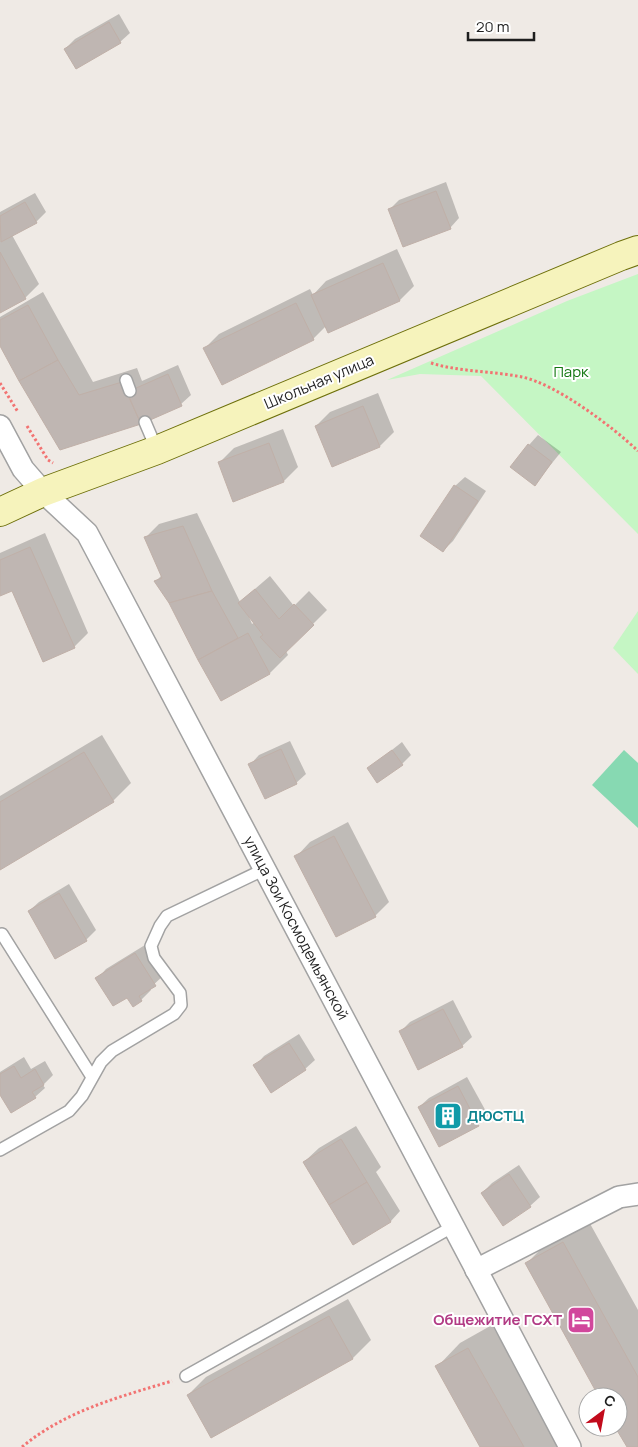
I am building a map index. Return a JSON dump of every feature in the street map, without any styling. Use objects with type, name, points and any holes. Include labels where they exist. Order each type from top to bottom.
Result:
[{"type":"main road","name":"Школьная улица","points":[[0,512],[43,492],[157,450],[638,250]]},
{"type":"street","name":"улица Зои Космодемьянской","points":[[0,426],[23,469],[43,492],[87,533],[570,1447]]},
{"type":"street","points":[[476,1270],[619,1197],[638,1194]]},
{"type":"lane","points":[[144,422],[157,450]]},
{"type":"lane","points":[[0,1150],[69,1111],[82,1096],[101,1062],[112,1051],[174,1014],[180,1005],[180,993],[154,958],[151,946],[154,936],[167,916],[265,869]]},
{"type":"lane","points":[[2,934],[92,1077]]},
{"type":"lane","points":[[186,1376],[454,1226]]},
{"type":"path","points":[[427,361],[525,378],[559,393],[584,409],[638,451]]},
{"type":"path","points":[[0,383],[19,414]]},
{"type":"path","points":[[24,421],[48,460],[56,464]]},
{"type":"path","points":[[22,1447],[41,1432],[94,1405],[186,1376]]},
{"type":"green space","name":"Парк","points":[[638,274],[638,534],[481,376],[420,374],[387,380],[567,301]]},
{"type":"green space","points":[[638,611],[638,674],[613,648]]},
{"type":"green space","points":[[624,750],[638,763],[638,828],[592,785]]},
{"type":"building","points":[[109,22],[121,43],[76,69],[64,49]]},
{"type":"building","points":[[436,191],[451,229],[403,247],[388,209]]},
{"type":"building","points":[[25,202],[37,223],[1,242],[0,216]]},
{"type":"building","points":[[0,252],[26,299],[0,313]]},
{"type":"building","points":[[383,263],[400,301],[328,333],[311,295]]},
{"type":"building","points":[[296,303],[314,340],[222,385],[203,348]]},
{"type":"building","points":[[28,305],[58,360],[19,381],[0,346],[0,320]]},
{"type":"building","points":[[58,360],[79,395],[122,382],[141,424],[60,450],[19,381]]},
{"type":"building","points":[[168,374],[182,406],[141,424],[127,392]]},
{"type":"building","points":[[363,406],[380,447],[332,467],[315,426]]},
{"type":"building","points":[[269,443],[284,482],[233,502],[218,462]]},
{"type":"building","points":[[528,444],[552,462],[535,486],[510,467]]},
{"type":"building","points":[[454,485],[478,501],[443,552],[420,536]]},
{"type":"building","points":[[183,526],[212,591],[169,603],[154,581],[162,578],[144,537]]},
{"type":"building","points":[[30,547],[75,648],[43,662],[12,591],[0,596],[0,560]]},
{"type":"building","points":[[255,589],[279,619],[294,604],[314,625],[280,658],[260,637],[263,635],[238,603]]},
{"type":"building","points":[[212,591],[238,638],[198,660],[169,603]]},
{"type":"building","points":[[248,633],[270,674],[221,701],[198,660]]},
{"type":"building","points":[[281,749],[297,784],[265,799],[248,764]]},
{"type":"building","points":[[392,750],[403,765],[377,783],[367,768]]},
{"type":"building","points":[[84,752],[114,802],[0,870],[0,802]]},
{"type":"building","points":[[334,836],[376,917],[336,937],[294,856]]},
{"type":"building","points":[[59,893],[87,941],[55,959],[28,911]]},
{"type":"building","points":[[135,953],[156,986],[139,996],[142,1001],[133,1007],[127,998],[113,1006],[95,978]]},
{"type":"building","points":[[443,1009],[463,1047],[418,1070],[399,1031]]},
{"type":"building","points":[[289,1043],[306,1070],[271,1093],[253,1065]]},
{"type":"building","points":[[14,1066],[21,1078],[35,1069],[44,1085],[32,1092],[36,1098],[11,1113],[0,1095],[0,1074]]},
{"type":"building","name":"ДЮСТЦ","points":[[458,1086],[479,1126],[439,1147],[418,1107]]},
{"type":"building","points":[[341,1139],[367,1182],[329,1205],[303,1162]]},
{"type":"building","points":[[509,1174],[531,1207],[503,1226],[481,1193]]},
{"type":"building","points":[[367,1182],[391,1222],[353,1245],[329,1205]]},
{"type":"building","name":"Общежитие ГСХТ","points":[[563,1242],[638,1377],[638,1447],[627,1447],[621,1437],[628,1437],[628,1387],[593,1387],[525,1263]]},
{"type":"building","points":[[329,1316],[353,1359],[211,1438],[187,1395]]},
{"type":"building","points":[[468,1348],[524,1447],[480,1447],[435,1366]]},
{"type":"place","name":"ДЮСТЦ","points":[[448,1116]]},
{"type":"place","name":"Общежитие ГСХТ","points":[[581,1320]]}]
